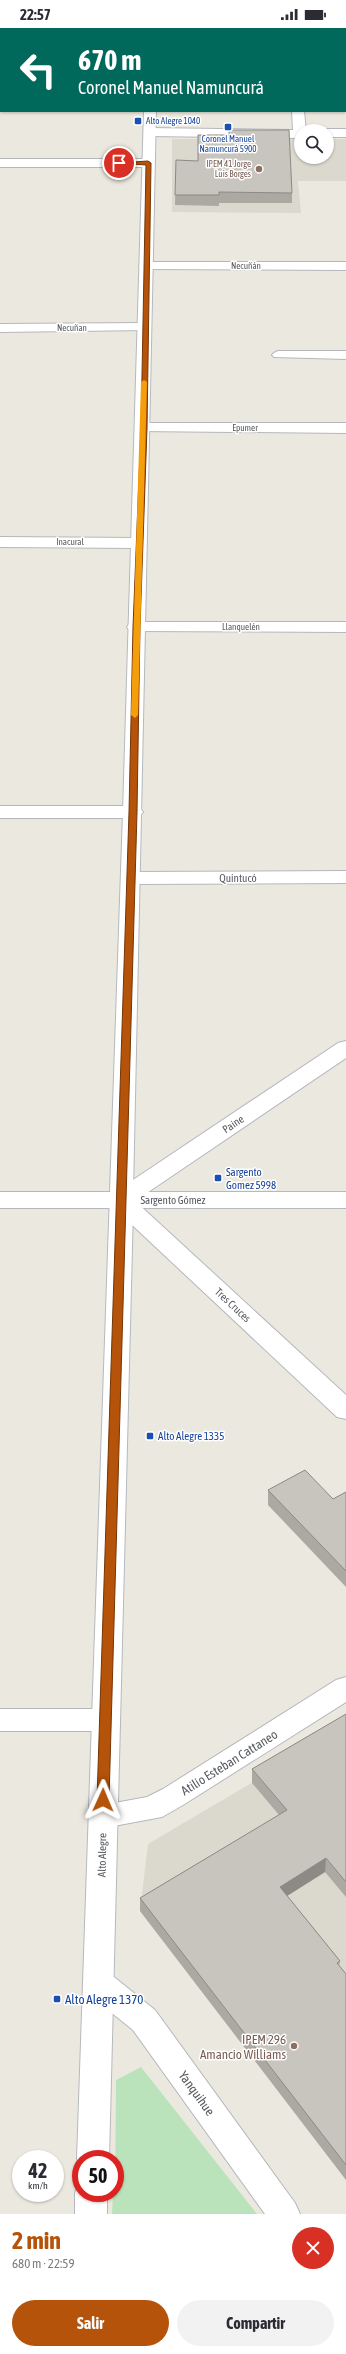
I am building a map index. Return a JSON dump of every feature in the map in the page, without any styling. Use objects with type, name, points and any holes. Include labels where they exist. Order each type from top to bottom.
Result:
[{"type":"main road","name":"Alto Alegre","points":[[93,2150],[103,1816],[104,1720],[133,812],[136,627],[144,428],[144,327],[150,112]]},
{"type":"main road","points":[[298,112],[299,124]]},
{"type":"main road","points":[[150,132],[294,134]]},
{"type":"main road","points":[[334,133],[346,133]]},
{"type":"main road","points":[[0,163],[148,163]]},
{"type":"main road","name":"Necuñán","points":[[146,266],[346,266]]},
{"type":"main road","name":"Necuñan","points":[[0,328],[144,327]]},
{"type":"main road","name":"Epumer","points":[[144,428],[346,428]]},
{"type":"main road","name":"Inacural","points":[[0,542],[139,543]]},
{"type":"main road","name":"Llanquelén","points":[[136,627],[346,627]]},
{"type":"main road","points":[[0,812],[133,812]]},
{"type":"main road","name":"Quintucó","points":[[131,878],[346,877]]},
{"type":"main road","name":"Paine","points":[[120,1200],[346,1048]]},
{"type":"main road","name":"Sargento Gómez","points":[[0,1200],[346,1200]]},
{"type":"main road","name":"Tres Cruces","points":[[120,1200],[346,1410]]},
{"type":"main road","name":"Atilio Esteban Cattaneo","points":[[103,1816],[152,1808],[173,1797],[346,1688]]},
{"type":"main road","points":[[0,1720],[104,1720]]},
{"type":"main road","name":"Yanquihue","points":[[98,1983],[144,2020],[284,2214]]},
{"type":"main road","points":[[91,2214],[92,2202]]},
{"type":"lane","points":[[278,355],[346,355]]},
{"type":"shaded area","name":"IPEM 41 Jorge Luis Borges","points":[[172,139],[294,139],[294,164],[334,164],[334,139],[346,139],[346,181],[298,181],[301,213],[172,212]]},
{"type":"shaded area","name":"IPEM 296 Amancio Williams","points":[[346,1727],[346,2180],[140,1911],[148,1844]]},
{"type":"green space","points":[[141,2067],[257,2214],[112,2214],[113,2202],[124,2202],[124,2150],[115,2150],[116,2080]]},
{"type":"building","points":[[229,130],[289,130],[292,193],[219,192],[219,195],[175,195],[176,160],[198,161],[198,135],[229,135]]},
{"type":"building","points":[[305,1470],[333,1499],[346,1492],[346,1571],[268,1490]]},
{"type":"building","name":"IPEM 296 Amancio Williams","points":[[346,1714],[346,1882],[326,1858],[280,1887],[340,1961],[337,1963],[346,1974],[346,2165],[140,1898],[287,1810],[252,1769]]},
{"type":"slow traffic","points":[[135,715],[136,627],[144,428],[144,382]]},
{"type":"place","name":"Alto Alegre 1040","points":[[138,121]]},
{"type":"place","name":"Coronel Manuel Namuncurá 5900","points":[[228,127]]},
{"type":"place","name":"IPEM 41 Jorge Luis Borges","points":[[259,169]]},
{"type":"place","name":"Sargento Gomez 5998","points":[[218,1178]]},
{"type":"place","name":"Alto Alegre 1335","points":[[150,1436]]},
{"type":"place","name":"Alto Alegre 1370","points":[[57,1999]]},
{"type":"place","name":"IPEM 296 Amancio Williams","points":[[294,2046]]},
{"type":"route","points":[[103,1800],[119,1216],[133,812],[136,627],[144,428],[144,327],[148,163],[119,163]]}]
